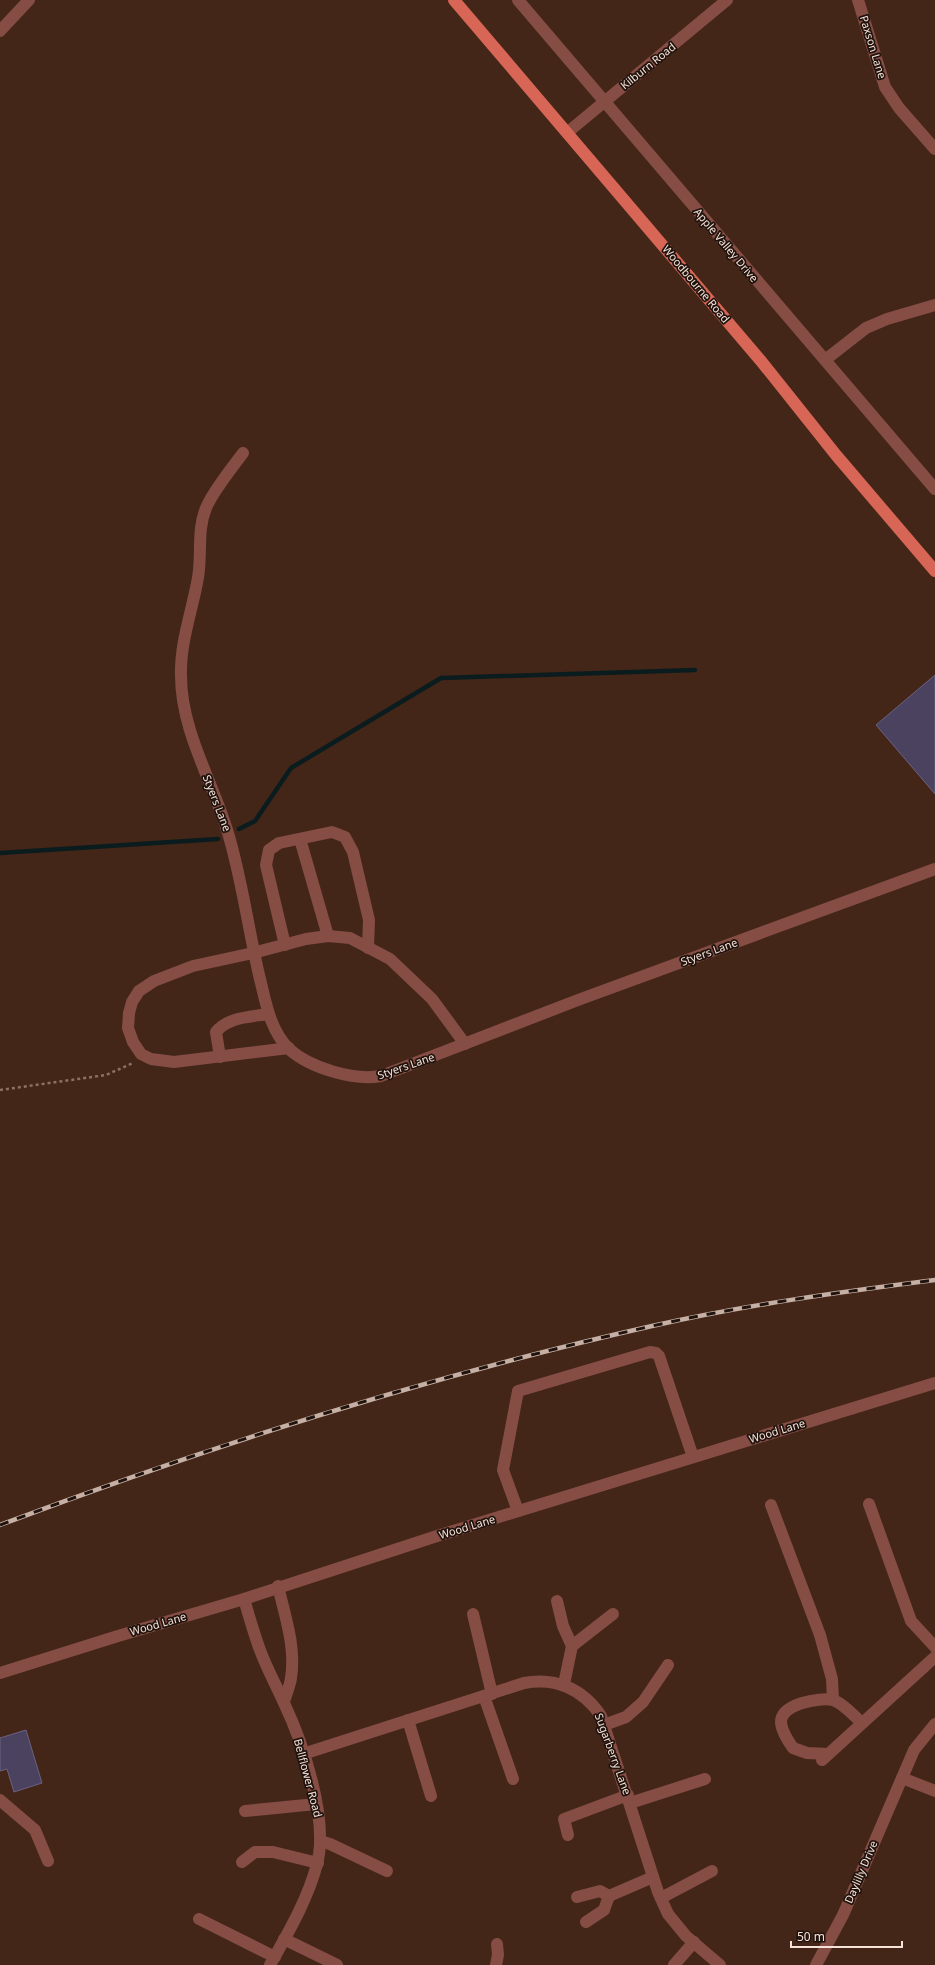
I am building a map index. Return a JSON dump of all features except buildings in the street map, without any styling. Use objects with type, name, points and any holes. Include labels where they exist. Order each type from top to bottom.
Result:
[{"type":"main road","name":"Woodbourne Road","points":[[454,0],[568,132],[761,361],[836,455],[935,571]]},
{"type":"street","points":[[0,31],[29,0]]},
{"type":"street","name":"Apple Valley Drive","points":[[518,0],[606,101],[935,489]]},
{"type":"street","name":"Kilburn Road","points":[[568,132],[727,0]]},
{"type":"street","name":"Paxson Lane","points":[[858,0],[886,87],[899,108],[935,149]]},
{"type":"street","points":[[825,360],[866,328],[887,319],[935,305]]},
{"type":"street","name":"Styers Lane","points":[[243,453],[207,506],[201,525],[198,582],[190,609],[182,648],[181,677],[183,695],[198,753],[230,839],[242,888],[253,953],[268,1014],[289,1048],[310,1062],[342,1074],[368,1079],[381,1076],[578,1000],[935,869]]},
{"type":"street","points":[[285,945],[266,865],[269,850],[279,843],[332,832],[345,837],[353,852],[369,920],[368,948]]},
{"type":"street","points":[[300,839],[328,936]]},
{"type":"street","points":[[289,1048],[174,1062],[151,1059],[141,1054],[128,1028],[132,1002],[139,991],[154,981],[193,966],[328,936],[350,938],[390,959],[432,999],[465,1044]]},
{"type":"street","points":[[220,1057],[216,1032],[221,1026],[227,1021],[268,1014]]},
{"type":"street","points":[[518,1511],[503,1470],[518,1391],[650,1352],[656,1353],[659,1356],[693,1456]]},
{"type":"street","name":"Wood Lane","points":[[0,1673],[244,1598],[693,1456],[935,1383]]},
{"type":"street","points":[[869,1504],[911,1621],[935,1647]]},
{"type":"street","points":[[771,1505],[820,1635],[832,1679],[834,1700]]},
{"type":"street","points":[[278,1586],[290,1636],[293,1658],[291,1679],[284,1702]]},
{"type":"street","name":"Bellflower Road","points":[[244,1598],[260,1649],[274,1684],[284,1702],[303,1754],[316,1804],[319,1822],[320,1842],[318,1863],[310,1885],[272,1961]]},
{"type":"street","points":[[557,1601],[564,1626],[572,1646],[564,1684]]},
{"type":"street","points":[[473,1614],[488,1695],[513,1779]]},
{"type":"street","points":[[572,1646],[613,1614]]},
{"type":"street","points":[[862,1723],[834,1700],[798,1703],[782,1717],[781,1723],[784,1733],[793,1748],[824,1758],[935,1657]]},
{"type":"street","points":[[604,1725],[626,1717],[643,1702],[668,1665]]},
{"type":"street","name":"Sugarberry Lane","points":[[303,1754],[534,1681],[564,1684],[583,1695],[593,1704],[601,1716],[653,1877],[668,1914],[694,1942],[720,1965]]},
{"type":"street","points":[[408,1720],[431,1796]]},
{"type":"street","name":"Daylilly Drive","points":[[816,1965],[843,1915],[914,1750],[935,1724]]},
{"type":"street","points":[[902,1778],[935,1791]]},
{"type":"street","points":[[568,1835],[564,1819],[629,1799],[706,1779]]},
{"type":"street","points":[[0,1800],[34,1830],[48,1861]]},
{"type":"street","points":[[245,1811],[316,1804]]},
{"type":"street","points":[[320,1842],[330,1844],[387,1872]]},
{"type":"street","points":[[242,1862],[255,1852],[272,1852],[318,1863]]},
{"type":"street","points":[[661,1898],[712,1871]]},
{"type":"street","points":[[586,1922],[604,1910],[609,1896],[653,1877]]},
{"type":"street","points":[[576,1897],[600,1892],[609,1896]]},
{"type":"street","points":[[199,1919],[272,1961]]},
{"type":"street","points":[[284,1939],[337,1965]]},
{"type":"street","points":[[674,1965],[694,1942]]},
{"type":"street","points":[[496,1965],[498,1944]]},
{"type":"path","points":[[0,1090],[106,1075],[130,1066],[141,1054]]},
{"type":"waterway","points":[[239,829],[255,821],[291,768],[441,678],[695,670]]},
{"type":"waterway","points":[[0,853],[218,839]]},
{"type":"railway","points":[[0,1525],[160,1467],[241,1440],[322,1414],[486,1367],[687,1318],[828,1294],[935,1280]]}]
